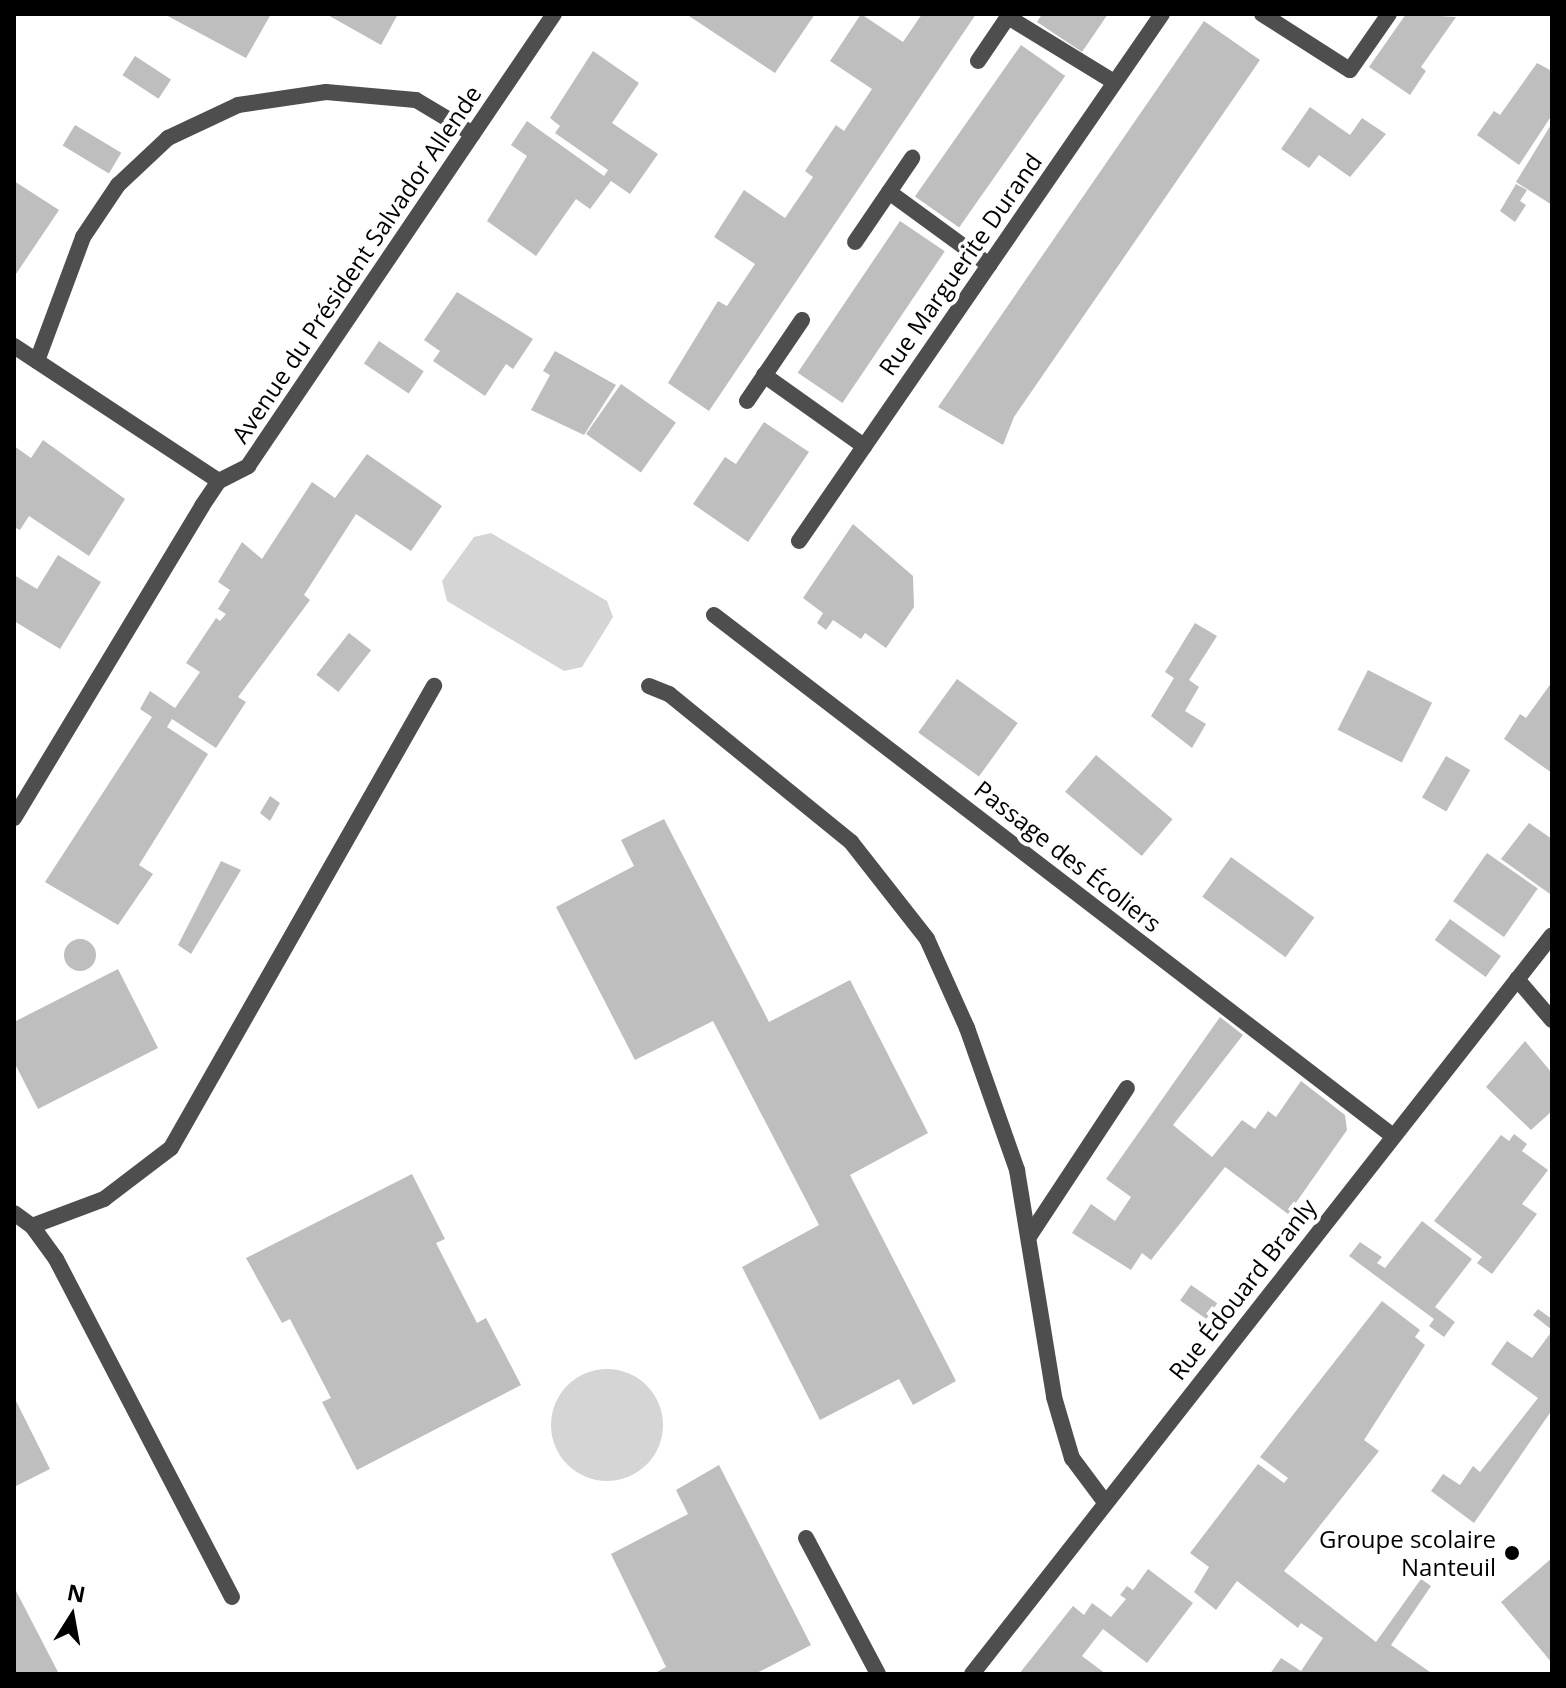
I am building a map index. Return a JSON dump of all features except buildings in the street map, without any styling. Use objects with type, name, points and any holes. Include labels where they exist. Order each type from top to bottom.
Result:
[{"type":"street","name":"Avenue du Président Salvador Allende","points":[[14,818],[219,481],[248,466],[554,14]]},
{"type":"street","name":"Rue Marguerite Durand","points":[[799,541],[1162,14]]},
{"type":"street","points":[[1262,14],[1350,70],[1389,14]]},
{"type":"street","points":[[978,61],[1009,16],[1114,82]]},
{"type":"street","points":[[37,361],[83,237],[118,185],[168,138],[238,105],[326,92],[416,100],[473,134]]},
{"type":"street","points":[[855,242],[912,158]]},
{"type":"street","points":[[889,192],[989,265]]},
{"type":"street","points":[[747,401],[802,320]]},
{"type":"street","points":[[14,346],[219,481]]},
{"type":"street","points":[[764,375],[864,446]]},
{"type":"street","name":"Passage des Écoliers","points":[[714,615],[1393,1136]]},
{"type":"street","points":[[32,1226],[104,1199],[171,1148],[434,686]]},
{"type":"street","points":[[649,686],[669,694],[851,842],[927,939],[997,1105],[1030,1235],[1058,1411],[1072,1458],[1104,1501]]},
{"type":"street","name":"Rue Édouard Branly","points":[[972,1674],[1104,1501],[1552,935]]},
{"type":"street","points":[[1517,979],[1552,1020]]},
{"type":"street","points":[[1030,1235],[1127,1088]]},
{"type":"street","points":[[14,1213],[32,1226],[56,1259],[232,1597]]},
{"type":"street","points":[[806,1538],[878,1674]]},
{"type":"shaded area","points":[[491,533],[607,601],[613,617],[582,667],[564,671],[447,601],[442,581],[474,537]]},
{"type":"shaded area","points":[[607,1369],[629,1373],[647,1385],[659,1403],[663,1425],[659,1447],[647,1465],[629,1477],[607,1481],[585,1477],[567,1465],[555,1447],[551,1425],[555,1403],[567,1385],[585,1373]]},
{"type":"place","name":"Groupe scolaire Nanteuil","points":[[1512,1553]]}]
